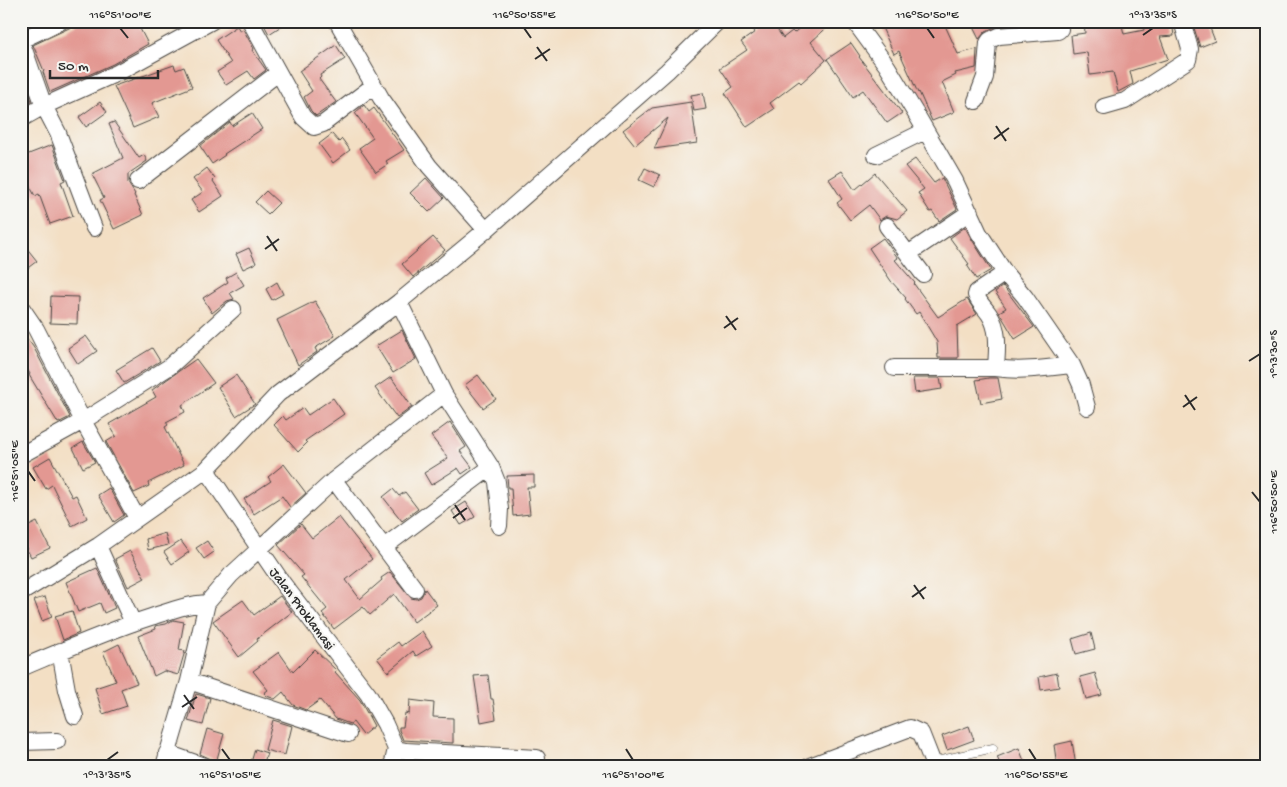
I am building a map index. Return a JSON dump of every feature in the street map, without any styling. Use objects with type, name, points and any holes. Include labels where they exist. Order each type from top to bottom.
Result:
[{"type":"street","points":[[61,21],[21,41],[44,106],[58,133],[94,228]]},
{"type":"street","points":[[21,119],[44,106],[117,73],[212,21]]},
{"type":"street","points":[[250,21],[303,117],[314,127],[323,124],[373,86]]},
{"type":"street","points":[[337,21],[373,86],[428,166],[486,230]]},
{"type":"street","points":[[21,593],[98,546],[206,470],[278,394],[399,302],[486,230],[667,71],[718,21]]},
{"type":"street","points":[[854,21],[887,66],[954,181],[979,233],[1005,273],[1025,297],[1072,365],[1081,385],[1087,407]]},
{"type":"street","points":[[976,101],[984,77],[988,44],[994,38],[1009,28],[1058,31],[1060,29],[1058,21]]},
{"type":"street","points":[[1104,107],[1125,101],[1188,60],[1190,49],[1182,21]]},
{"type":"street","points":[[138,181],[278,73]]},
{"type":"street","points":[[876,154],[925,132]]},
{"type":"street","points":[[908,254],[970,212]]},
{"type":"street","points":[[887,226],[923,274]]},
{"type":"street","points":[[996,368],[995,325],[976,295],[977,292],[1005,273]]},
{"type":"street","points":[[399,302],[444,394],[491,467],[497,482],[500,526]]},
{"type":"street","points":[[21,307],[36,328],[84,421],[138,518]]},
{"type":"street","points":[[21,455],[84,421],[168,367],[233,309]]},
{"type":"street","points":[[894,368],[996,368],[1010,370],[1072,365]]},
{"type":"street","points":[[204,766],[166,760],[189,681],[207,603],[231,575],[334,480],[444,394]]},
{"type":"street","points":[[384,547],[491,467]]},
{"type":"street","name":"Jalan Proklamasi","points":[[206,470],[284,585],[368,694],[385,724],[396,749]]},
{"type":"street","points":[[334,480],[415,589]]},
{"type":"street","points":[[98,546],[133,623]]},
{"type":"street","points":[[21,668],[133,623],[191,604],[207,603]]},
{"type":"street","points":[[60,651],[67,690],[75,716]]},
{"type":"street","points":[[189,681],[348,734]]},
{"type":"street","points":[[810,766],[910,728],[921,733],[933,764]]},
{"type":"street","points":[[21,742],[57,741]]},
{"type":"street","points":[[392,766],[396,749],[537,758]]},
{"type":"lane","points":[[933,764],[993,748]]},
{"type":"building","points":[[84,21],[136,21],[148,44],[113,64],[50,92],[44,71],[33,45]]},
{"type":"building","points":[[262,21],[289,21],[269,34]]},
{"type":"building","points":[[747,21],[771,21],[783,38],[792,31],[794,33],[807,21],[834,21],[811,42],[826,60],[801,83],[799,81],[770,103],[774,109],[747,127],[725,93],[733,87],[720,68],[747,50],[741,42],[755,32]]},
{"type":"building","points":[[879,21],[943,21],[958,54],[977,49],[976,68],[955,73],[956,75],[942,82],[954,112],[932,121],[899,51],[894,54]]},
{"type":"building","points":[[970,21],[1014,21],[986,31],[979,39]]},
{"type":"building","points":[[1084,21],[1121,21],[1124,34],[1144,30],[1143,21],[1172,21],[1174,36],[1160,37],[1168,59],[1130,71],[1133,84],[1118,92],[1113,72],[1090,75],[1087,52],[1073,54],[1071,35],[1085,33]]},
{"type":"building","points":[[1208,23],[1215,41],[1200,47],[1194,28]]},
{"type":"building","points":[[237,26],[240,31],[243,29],[254,49],[252,50],[266,70],[254,79],[248,71],[226,85],[217,72],[231,63],[216,40]]},
{"type":"building","points":[[851,43],[859,57],[902,113],[887,123],[863,90],[853,97],[827,59]]},
{"type":"building","points":[[336,45],[345,59],[320,75],[319,79],[336,102],[316,116],[311,111],[304,97],[312,91],[299,71]]},
{"type":"building","points":[[174,65],[176,70],[184,67],[192,87],[152,103],[159,117],[133,128],[114,86]]},
{"type":"building","points":[[25,82],[32,101],[21,107],[21,84]]},
{"type":"building","points":[[703,93],[706,109],[694,111],[691,95]]},
{"type":"building","points":[[100,102],[107,112],[86,127],[79,117]]},
{"type":"building","points":[[691,102],[697,143],[654,149],[668,118],[635,145],[623,130],[652,108]]},
{"type":"building","points":[[364,105],[369,112],[374,108],[404,150],[386,161],[388,164],[376,172],[359,148],[373,138],[355,113]]},
{"type":"building","points":[[252,113],[262,129],[212,164],[200,146],[230,122],[232,126]]},
{"type":"building","points":[[114,122],[139,158],[144,155],[147,161],[128,174],[128,183],[135,194],[143,215],[114,229],[100,200],[104,198],[92,174],[123,158],[109,124]]},
{"type":"building","points":[[332,134],[339,142],[342,139],[350,150],[333,163],[319,144]]},
{"type":"building","points":[[52,145],[65,180],[61,182],[73,216],[50,224],[39,194],[35,196],[21,169],[21,157]]},
{"type":"building","points":[[915,159],[934,183],[942,178],[957,209],[939,221],[932,211],[930,212],[918,193],[924,189],[905,166]]},
{"type":"building","points":[[207,168],[223,196],[199,212],[191,200],[203,192],[193,179]]},
{"type":"building","points":[[645,168],[660,175],[654,187],[639,180]]},
{"type":"building","points":[[842,171],[854,189],[875,173],[907,211],[897,219],[886,216],[880,220],[869,205],[850,220],[837,203],[842,199],[829,179]]},
{"type":"building","points":[[426,178],[444,198],[429,212],[410,193]]},
{"type":"building","points":[[266,191],[279,203],[268,214],[255,202]]},
{"type":"building","points":[[965,227],[991,270],[976,279],[967,265],[969,264],[950,238]]},
{"type":"building","points":[[433,237],[445,250],[413,277],[402,264]]},
{"type":"building","points":[[883,238],[898,258],[895,260],[915,283],[938,317],[967,299],[977,314],[957,326],[958,358],[938,358],[937,342],[919,312],[916,314],[869,248]]},
{"type":"building","points":[[21,241],[37,261],[21,273]]},
{"type":"building","points":[[249,248],[256,263],[243,269],[236,254]]},
{"type":"building","points":[[236,272],[244,285],[230,293],[234,299],[227,301],[212,313],[203,298],[228,282],[226,278]]},
{"type":"building","points":[[277,282],[283,294],[272,300],[266,289]]},
{"type":"building","points":[[1003,286],[1034,327],[1015,339],[999,312],[1006,308],[995,292]]},
{"type":"building","points":[[51,296],[78,297],[77,324],[50,323]]},
{"type":"building","points":[[315,301],[335,336],[315,348],[317,352],[298,365],[277,320]]},
{"type":"building","points":[[21,330],[34,348],[70,417],[58,423],[21,359]]},
{"type":"building","points":[[402,330],[416,359],[393,373],[376,346]]},
{"type":"building","points":[[86,336],[97,351],[78,364],[68,348]]},
{"type":"building","points":[[152,348],[160,361],[124,383],[116,370]]},
{"type":"building","points":[[196,359],[214,383],[182,405],[185,412],[166,422],[168,425],[165,427],[184,465],[148,483],[149,486],[134,493],[106,442],[116,436],[109,424],[156,397],[152,390]]},
{"type":"building","points":[[236,375],[255,404],[236,416],[218,387]]},
{"type":"building","points":[[478,375],[496,399],[483,408],[465,385]]},
{"type":"building","points":[[391,377],[412,407],[397,418],[375,388]]},
{"type":"building","points":[[913,378],[940,378],[942,389],[915,393]]},
{"type":"building","points":[[998,378],[1002,399],[981,403],[976,380]]},
{"type":"building","points":[[333,398],[344,414],[305,441],[307,443],[298,452],[274,425],[283,416],[286,420],[303,408],[308,415]]},
{"type":"building","points":[[450,422],[466,447],[460,451],[472,467],[462,474],[458,468],[431,485],[424,473],[448,458],[431,436]]},
{"type":"building","points":[[83,442],[95,462],[83,468],[73,448]]},
{"type":"building","points":[[50,457],[72,497],[76,495],[87,518],[72,526],[52,485],[46,489],[33,467]]},
{"type":"building","points":[[284,464],[306,493],[290,507],[282,496],[254,514],[244,499],[271,481],[268,477]]},
{"type":"building","points":[[534,475],[534,487],[527,487],[530,514],[513,516],[511,488],[508,488],[507,476]]},
{"type":"building","points":[[109,488],[124,515],[114,522],[98,495]]},
{"type":"building","points":[[393,489],[399,496],[405,492],[418,509],[402,521],[383,497]]},
{"type":"building","points":[[466,502],[475,517],[461,525],[452,511]]},
{"type":"building","points":[[339,517],[372,559],[346,580],[360,599],[382,580],[381,578],[390,572],[411,598],[421,597],[425,589],[437,605],[414,622],[394,594],[370,615],[363,607],[334,629],[322,613],[327,609],[301,577],[304,575],[278,545],[301,524],[312,538]]},
{"type":"building","points":[[37,522],[50,548],[31,557],[21,538],[21,530]]},
{"type":"building","points":[[165,533],[168,545],[148,550],[146,539]]},
{"type":"building","points":[[181,541],[189,552],[172,564],[164,552]]},
{"type":"building","points":[[207,541],[214,552],[204,559],[196,548]]},
{"type":"building","points":[[130,551],[145,578],[128,587],[115,559]]},
{"type":"building","points":[[97,568],[115,608],[104,613],[100,603],[78,612],[66,582]]},
{"type":"building","points":[[280,596],[292,612],[257,639],[258,641],[239,657],[213,621],[243,600],[254,615]]},
{"type":"building","points":[[45,597],[52,617],[42,621],[34,600]]},
{"type":"building","points":[[72,611],[79,633],[63,640],[55,616]]},
{"type":"building","points":[[173,620],[184,622],[179,650],[185,651],[178,675],[164,671],[154,676],[138,636],[156,629],[155,626],[166,624]]},
{"type":"building","points":[[422,631],[432,646],[416,656],[413,651],[388,672],[377,658],[398,642],[401,646]]},
{"type":"building","points":[[1091,633],[1095,649],[1076,654],[1072,639]]},
{"type":"building","points":[[119,644],[137,683],[121,689],[127,706],[103,714],[95,688],[116,681],[103,652]]},
{"type":"building","points":[[315,650],[336,670],[335,672],[360,700],[374,726],[363,735],[353,722],[350,724],[336,719],[320,700],[306,710],[293,705],[283,692],[275,699],[264,693],[268,690],[253,671],[279,652],[293,672]]},
{"type":"building","points":[[1057,673],[1059,687],[1041,690],[1039,677]]},
{"type":"building","points":[[1095,673],[1102,695],[1086,699],[1080,677]]},
{"type":"building","points":[[488,675],[496,719],[481,722],[474,676]]},
{"type":"building","points":[[196,694],[210,698],[203,725],[188,721]]},
{"type":"building","points":[[410,700],[434,703],[433,717],[453,718],[453,743],[403,740],[399,727],[403,727],[405,713],[409,714]]},
{"type":"building","points":[[273,720],[292,726],[285,755],[265,750]]},
{"type":"building","points":[[969,726],[974,740],[947,750],[942,736]]},
{"type":"building","points":[[207,729],[224,734],[215,766],[211,759],[200,754]]},
{"type":"building","points":[[1072,741],[1076,766],[1057,766],[1054,745]]},
{"type":"building","points":[[1019,748],[1026,766],[1001,766],[997,757]]},
{"type":"building","points":[[255,749],[267,753],[263,766],[250,766]]}]
